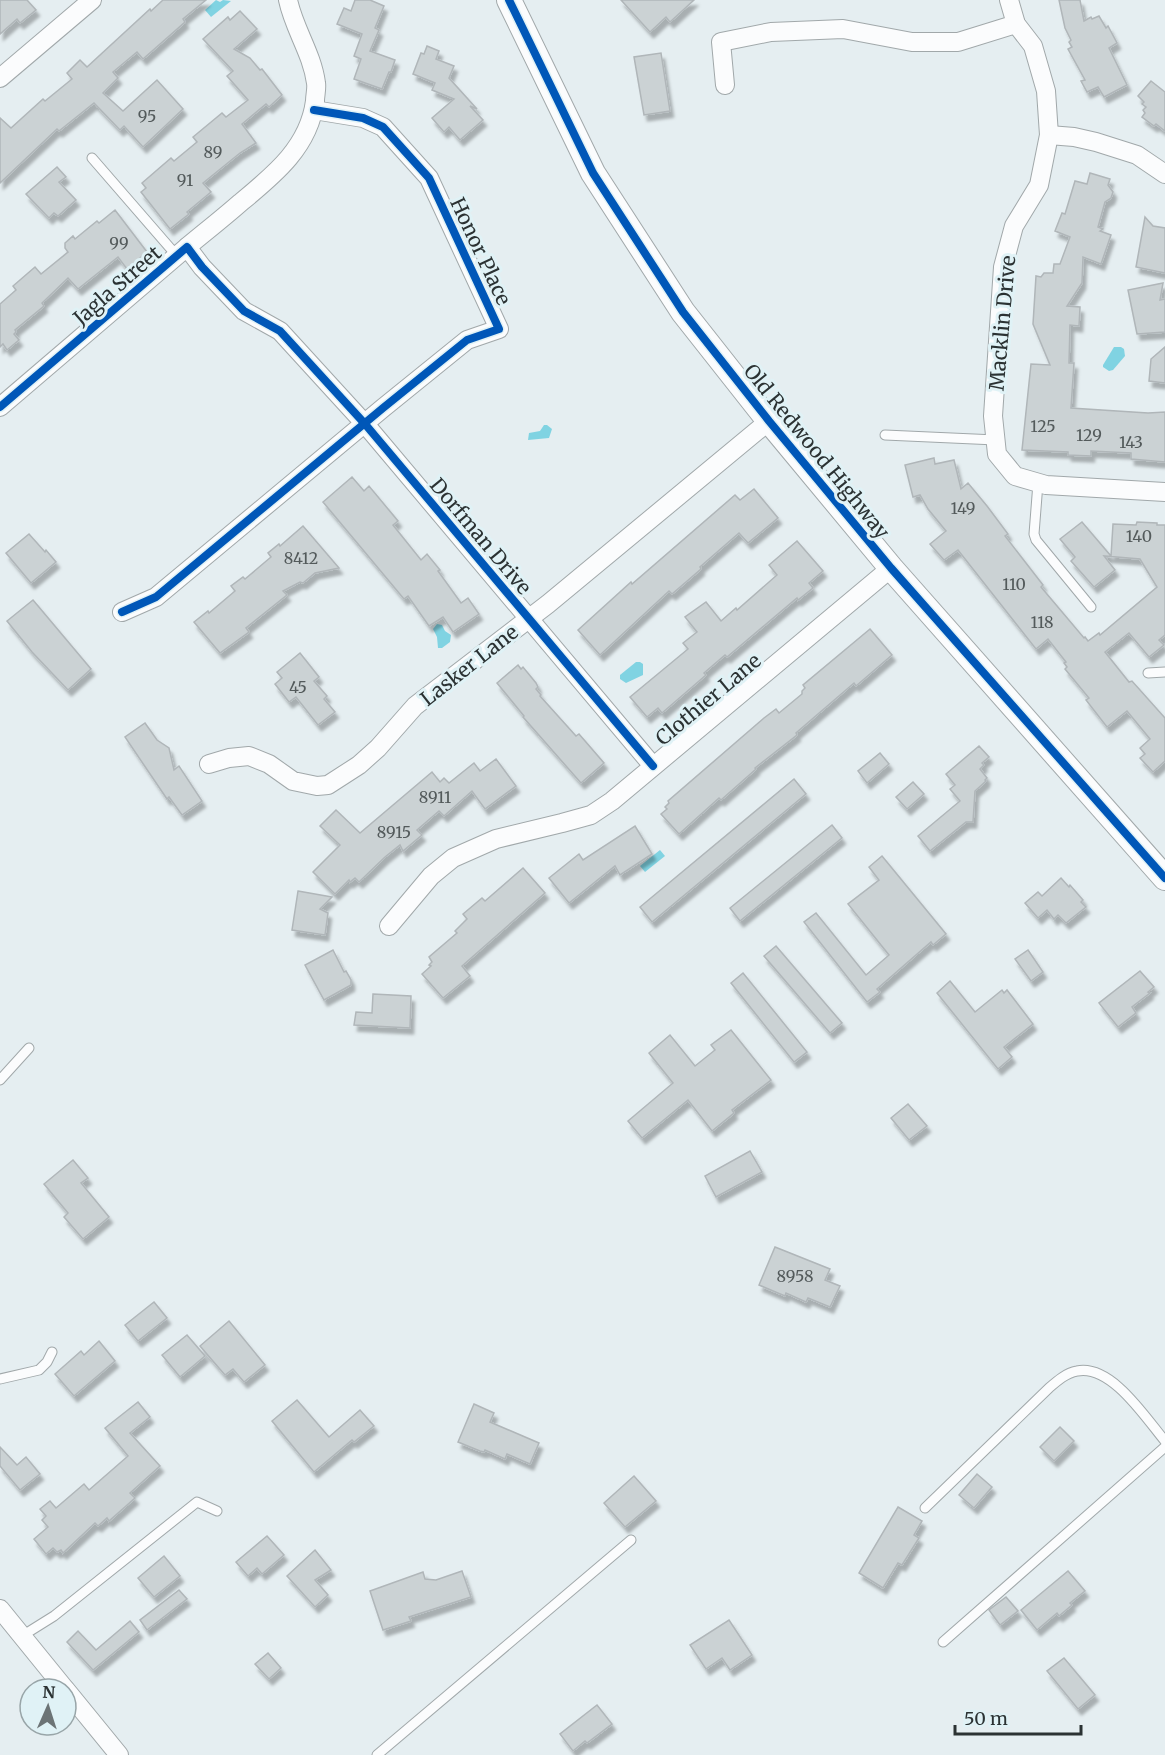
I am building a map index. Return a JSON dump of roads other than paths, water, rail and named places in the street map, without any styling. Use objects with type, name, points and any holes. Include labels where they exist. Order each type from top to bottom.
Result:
[{"type":"main road","name":"Old Redwood Highway","points":[[509,0],[593,173],[683,312],[769,421],[891,568],[1165,878]]},
{"type":"street","points":[[0,78],[92,0]]},
{"type":"street","name":"Jagla Street","points":[[0,408],[276,173],[294,153],[306,134],[314,110],[317,84],[308,52],[290,11],[288,0]]},
{"type":"street","name":"Macklin Drive","points":[[1009,0],[1016,24],[1033,46],[1046,91],[1049,135],[1039,185],[1014,226],[1003,267],[993,416],[997,454],[1014,476],[1038,483]]},
{"type":"street","points":[[725,85],[721,42],[771,32],[843,29],[912,42],[958,42],[1016,24]]},
{"type":"street","name":"Honor Place","points":[[122,612],[156,597],[467,340],[500,329],[429,178],[383,127],[363,118],[314,110]]},
{"type":"street","points":[[1049,135],[1096,141],[1137,155],[1165,174]]},
{"type":"street","name":"Jagla Street","points":[[182,252],[202,267],[244,311],[280,331]]},
{"type":"street","name":"Dorfman Drive","points":[[280,331],[365,423],[653,766]]},
{"type":"street","name":"Lasker Lane","points":[[209,764],[229,758],[249,756],[268,764],[293,781],[328,786],[359,765],[378,748],[415,706],[529,619],[769,421]]},
{"type":"street","points":[[1038,483],[1165,492]]},
{"type":"street","name":"Clothier Lane","points":[[389,926],[431,876],[453,858],[496,839],[591,815],[612,801],[891,568]]},
{"type":"street","points":[[0,1609],[56,1677]]},
{"type":"street","points":[[78,1704],[119,1755]]},
{"type":"lane","points":[[92,158],[182,252]]},
{"type":"lane","points":[[885,435],[996,440]]},
{"type":"lane","points":[[1038,483],[1034,530],[1036,540],[1091,608]]},
{"type":"lane","points":[[1148,673],[1165,672]]},
{"type":"lane","points":[[0,1080],[29,1048]]},
{"type":"lane","points":[[0,1379],[39,1370],[47,1362],[52,1352]]},
{"type":"lane","points":[[925,1508],[1049,1388],[1074,1371],[1086,1370],[1108,1377],[1165,1440]]},
{"type":"lane","points":[[943,1642],[1165,1447]]},
{"type":"lane","points":[[22,1636],[54,1616],[197,1502],[217,1511]]},
{"type":"lane","points":[[377,1755],[631,1540]]},
{"type":"water","points":[[216,0],[231,1],[211,17],[205,10]]},
{"type":"water","points":[[1114,347],[1124,349],[1125,356],[1113,370],[1109,371],[1103,365]]},
{"type":"water","points":[[544,425],[552,429],[549,438],[528,440],[529,433],[540,431]]},
{"type":"water","points":[[437,624],[442,625],[451,635],[450,642],[442,648],[438,648],[437,637],[433,629]]},
{"type":"water","points":[[636,662],[643,664],[643,675],[626,683],[620,679],[620,675]]},
{"type":"water","points":[[660,850],[665,856],[645,872],[640,866]]}]
